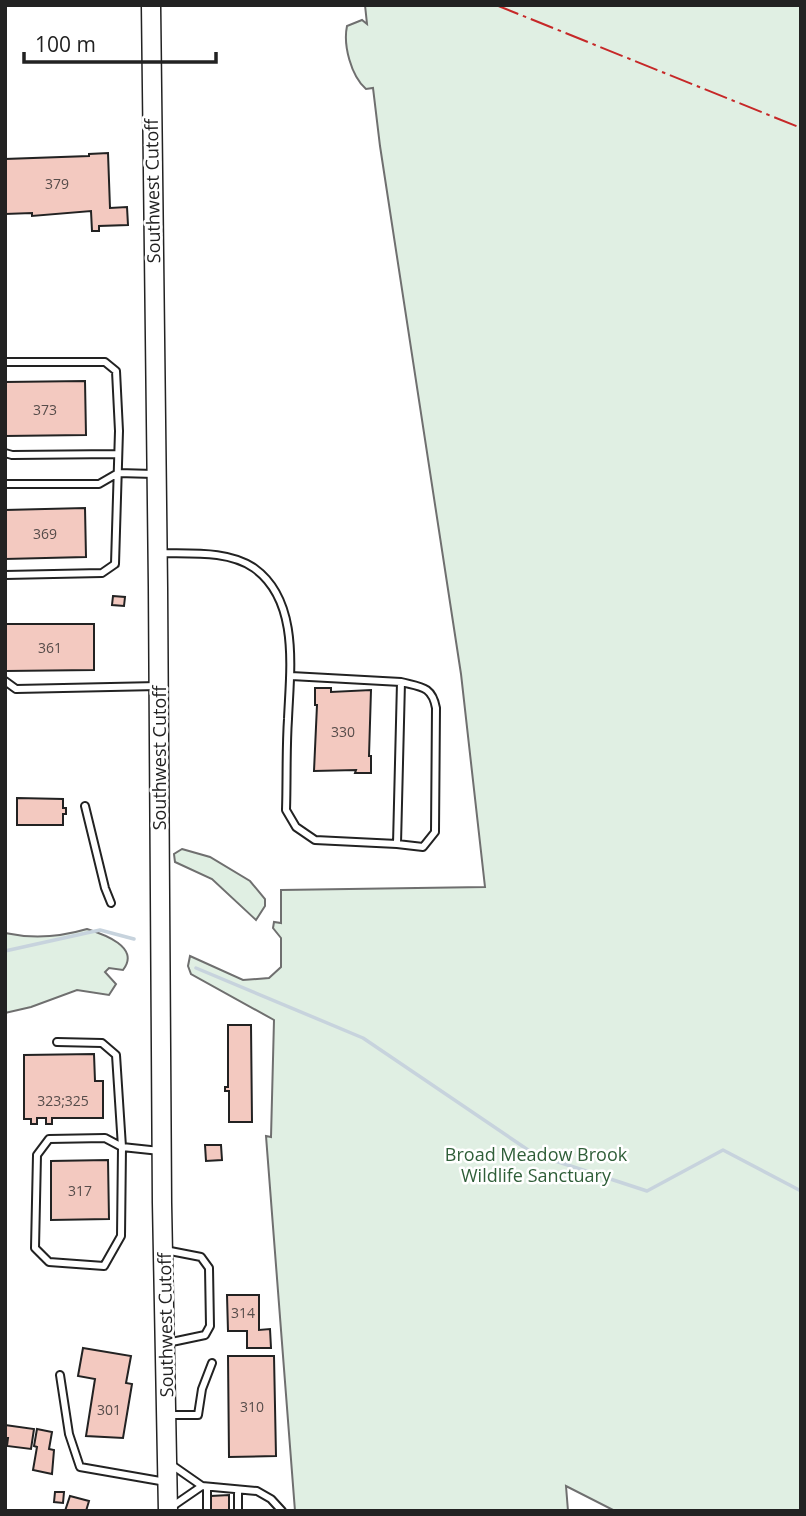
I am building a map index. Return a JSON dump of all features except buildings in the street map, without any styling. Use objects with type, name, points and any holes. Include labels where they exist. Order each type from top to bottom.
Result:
[{"type":"main road","name":"Southwest Cutoff","points":[[150,5],[168,1510]]},
{"type":"lane","points":[[5,362],[105,362],[116,371],[118,454],[115,564],[103,573],[5,575]]},
{"type":"lane","points":[[5,453],[118,454]]},
{"type":"lane","points":[[5,484],[99,484],[118,473],[156,474]]},
{"type":"lane","points":[[157,553],[214,555],[234,559],[253,567],[267,580],[283,611],[290,644],[286,797],[289,818],[303,834],[314,840],[423,847],[435,832],[436,708],[433,696],[426,689],[401,682],[291,676]]},
{"type":"lane","points":[[5,681],[16,689],[159,686]]},
{"type":"lane","points":[[397,844],[401,682]]},
{"type":"lane","points":[[85,806],[110,903]]},
{"type":"lane","points":[[57,1042],[103,1043],[116,1055],[122,1147],[121,1236],[104,1266],[49,1262],[35,1248],[37,1155],[49,1139],[105,1138],[122,1147],[162,1151]]},
{"type":"lane","points":[[163,1249],[201,1257],[209,1268],[211,1326],[205,1335],[165,1343]]},
{"type":"lane","points":[[166,1415],[198,1415],[202,1389],[212,1363]]},
{"type":"lane","points":[[60,1375],[69,1434],[80,1467],[168,1482]]},
{"type":"lane","points":[[167,1462],[205,1487],[257,1491],[271,1499],[282,1511]]},
{"type":"lane","points":[[168,1510],[205,1487]]},
{"type":"lane","points":[[205,1487],[207,1511]]},
{"type":"lane","points":[[238,1491],[238,1511]]},
{"type":"green space","name":"Broad Meadow Brook Wildlife Sanctuary","points":[[365,5],[801,5],[801,1511],[615,1511],[566,1486],[568,1511],[295,1511],[266,1136],[271,1137],[274,1020],[191,974],[188,966],[190,956],[243,980],[269,978],[281,967],[281,938],[273,928],[274,922],[281,923],[281,890],[485,887],[461,674],[373,88],[366,89],[356,76],[347,51],[347,26],[362,20],[367,24]]},
{"type":"green space","points":[[182,849],[210,857],[250,881],[265,899],[265,906],[256,920],[212,879],[175,862],[174,854]]},
{"type":"green space","points":[[87,929],[118,943],[127,955],[123,970],[109,968],[105,972],[116,984],[109,995],[77,990],[31,1007],[5,1013],[5,933],[46,936]]},
{"type":"waterway","points":[[5,951],[100,930],[134,939]]},
{"type":"waterway","points":[[196,968],[363,1038],[534,1154],[647,1191],[723,1150],[801,1191]]},
{"type":"power","points":[[496,5],[801,128]]}]
